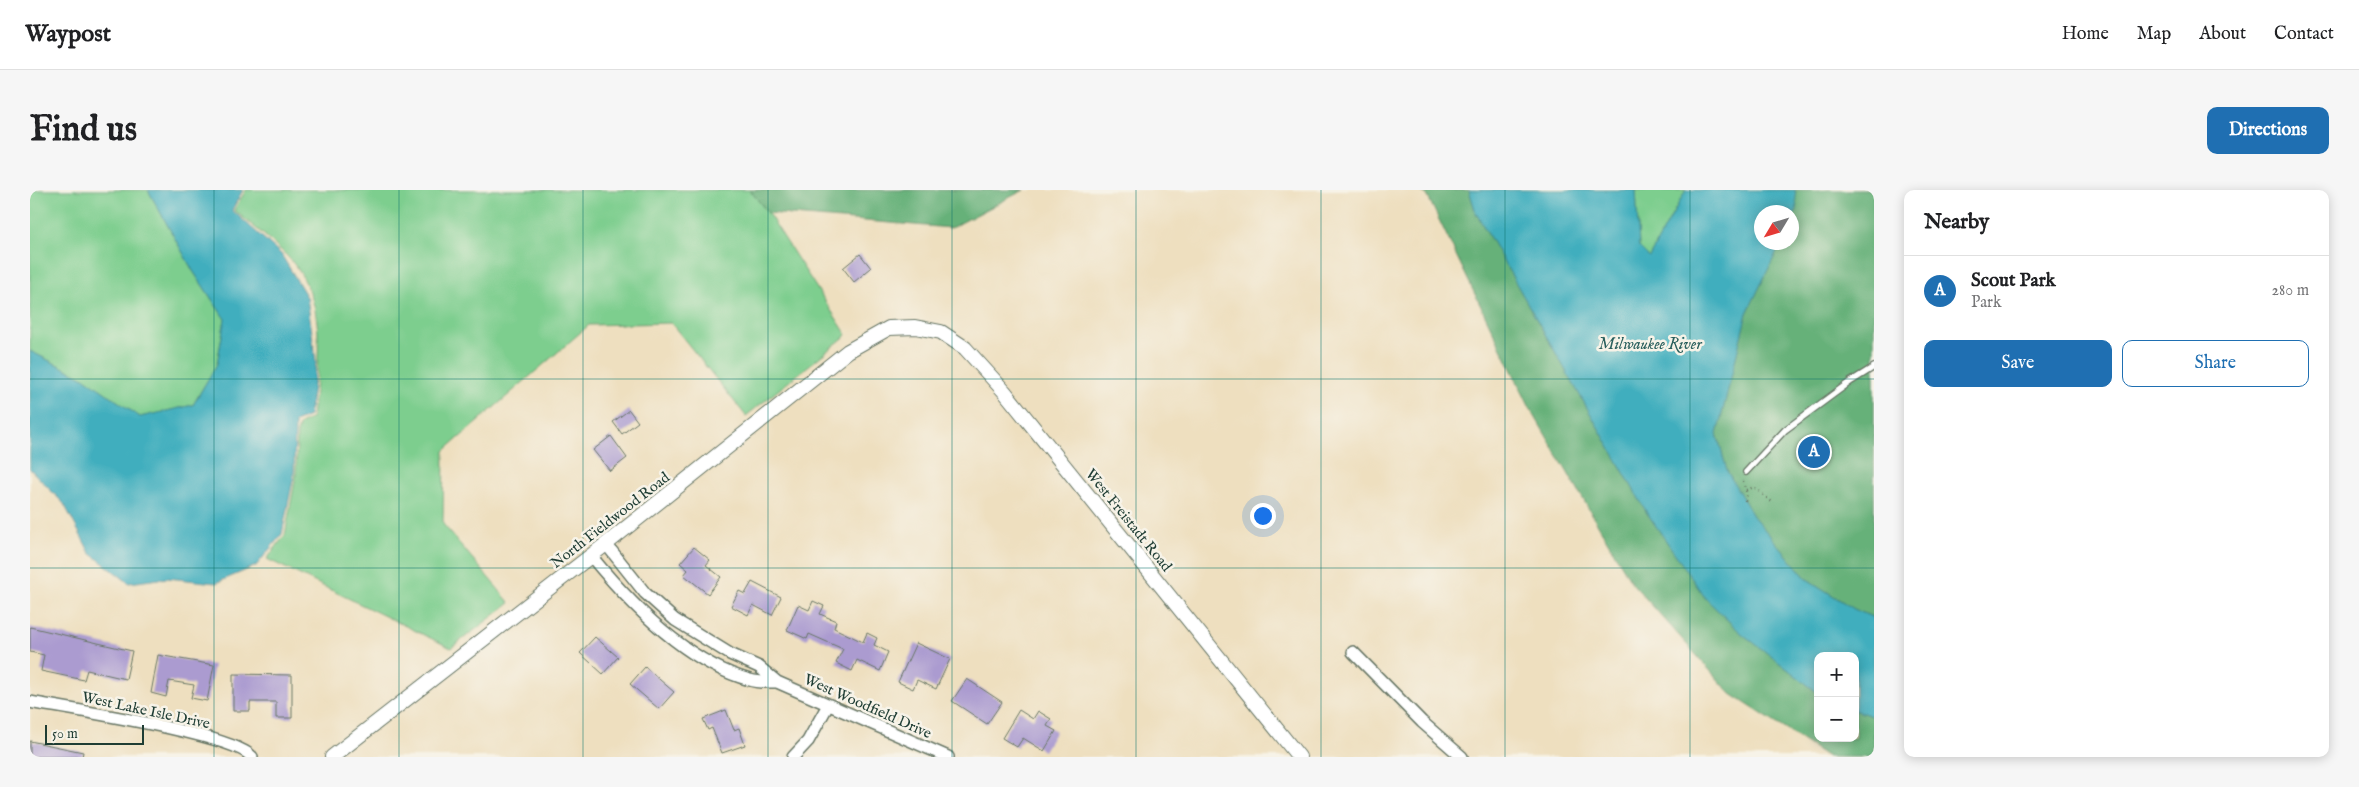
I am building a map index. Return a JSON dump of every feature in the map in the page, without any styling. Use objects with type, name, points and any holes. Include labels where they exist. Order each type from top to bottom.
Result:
[{"type":"street","name":"North Fieldwood Road","points":[[332,757],[591,556],[848,351],[889,328],[915,327]]},
{"type":"street","name":"West Freistadt Road","points":[[915,327],[941,332],[965,348],[1010,399],[1299,757]]},
{"type":"street","name":"West Woodfield Drive","points":[[606,544],[645,593],[675,620],[701,638],[759,666],[777,682],[948,757]]},
{"type":"street","name":"West Woodfield Drive","points":[[591,556],[633,605],[664,633],[721,668],[751,681],[777,682]]},
{"type":"street","points":[[633,605],[645,593]]},
{"type":"street","points":[[693,652],[701,638]]},
{"type":"street","points":[[1352,652],[1422,722],[1462,757]]},
{"type":"street","name":"West Lake Isle Drive","points":[[30,702],[180,730],[235,745],[252,757]]},
{"type":"street","points":[[793,757],[808,741],[828,705]]},
{"type":"lane","points":[[1746,472],[1785,430],[1850,382],[1874,367]]},
{"type":"path","points":[[1745,501],[1746,490],[1742,476],[1746,472]]},
{"type":"path","points":[[1746,490],[1754,487],[1773,503]]},
{"type":"green space","points":[[30,190],[148,190],[193,271],[225,319],[217,364],[193,405],[140,417],[86,379],[30,351]]},
{"type":"green space","points":[[246,190],[750,190],[768,213],[847,335],[746,416],[671,323],[589,325],[444,451],[443,524],[510,603],[451,648],[267,559],[285,535],[296,475],[297,433],[300,424],[312,418],[317,375],[318,332],[310,292],[301,274],[281,250],[234,210]]},
{"type":"green space","points":[[750,190],[1024,190],[951,228],[768,213]]},
{"type":"green space","points":[[1419,190],[1469,190],[1476,213],[1647,513],[1706,599],[1740,632],[1814,690],[1814,742],[1859,742],[1859,711],[1874,717],[1874,757],[1828,757],[1731,694],[1632,583],[1530,408],[1427,195]]},
{"type":"green space","points":[[1636,190],[1686,190],[1649,257],[1639,247]]},
{"type":"green space","points":[[1795,190],[1874,190],[1874,618],[1854,609],[1807,579],[1753,516],[1727,471],[1717,434],[1747,313],[1778,250],[1799,250],[1799,205],[1795,204]]},
{"type":"water","points":[[148,190],[243,190],[232,210],[281,254],[307,297],[316,362],[309,416],[295,422],[294,475],[282,534],[256,566],[216,583],[167,578],[129,583],[90,553],[64,504],[30,469],[30,351],[86,379],[140,417],[193,405],[217,364],[225,319],[193,271]]},
{"type":"water","name":"Milwaukee River","points":[[1469,190],[1636,190],[1639,247],[1649,257],[1686,190],[1795,190],[1796,205],[1754,205],[1754,250],[1778,250],[1747,313],[1717,434],[1727,471],[1753,516],[1807,579],[1854,609],[1874,618],[1874,717],[1859,711],[1859,652],[1814,652],[1814,690],[1740,632],[1706,599],[1647,513],[1476,213]]},
{"type":"building","points":[[860,254],[871,268],[854,282],[843,268]]},
{"type":"building","points":[[629,410],[638,422],[622,434],[613,422]]},
{"type":"building","points":[[611,436],[627,458],[610,471],[593,450]]},
{"type":"building","points":[[694,547],[710,560],[706,565],[721,577],[708,594],[684,575],[688,570],[680,563]]},
{"type":"building","points":[[752,582],[781,597],[772,615],[753,605],[748,615],[731,606],[739,591],[745,594]]},
{"type":"building","points":[[813,601],[824,606],[820,614],[836,621],[834,628],[863,642],[867,633],[877,638],[874,645],[888,652],[880,671],[857,660],[852,671],[836,663],[843,649],[809,634],[807,639],[787,630],[798,605],[809,610]]},
{"type":"building","points":[[30,627],[132,651],[126,679],[87,670],[84,680],[41,671],[44,655],[30,652]]},
{"type":"building","points":[[595,637],[618,657],[603,674],[580,653]]},
{"type":"building","points":[[916,643],[950,659],[936,689],[917,680],[913,689],[898,682]]},
{"type":"building","points":[[158,655],[214,665],[207,701],[191,698],[194,685],[169,681],[166,697],[151,693]]},
{"type":"building","points":[[645,667],[674,692],[659,709],[630,684]]},
{"type":"building","points":[[233,674],[292,675],[292,718],[276,718],[276,702],[250,702],[250,711],[233,711]]},
{"type":"building","points":[[967,679],[1002,702],[987,724],[952,701]]},
{"type":"building","points":[[726,710],[734,730],[739,728],[745,745],[722,753],[712,728],[708,730],[703,719]]},
{"type":"building","points":[[1019,710],[1033,719],[1038,711],[1051,719],[1047,726],[1056,731],[1044,751],[1023,738],[1017,747],[1002,738]]},
{"type":"building","points":[[30,741],[83,752],[82,757],[30,757]]},
{"type":"place","name":"Scout Park","points":[[1814,452]]}]
